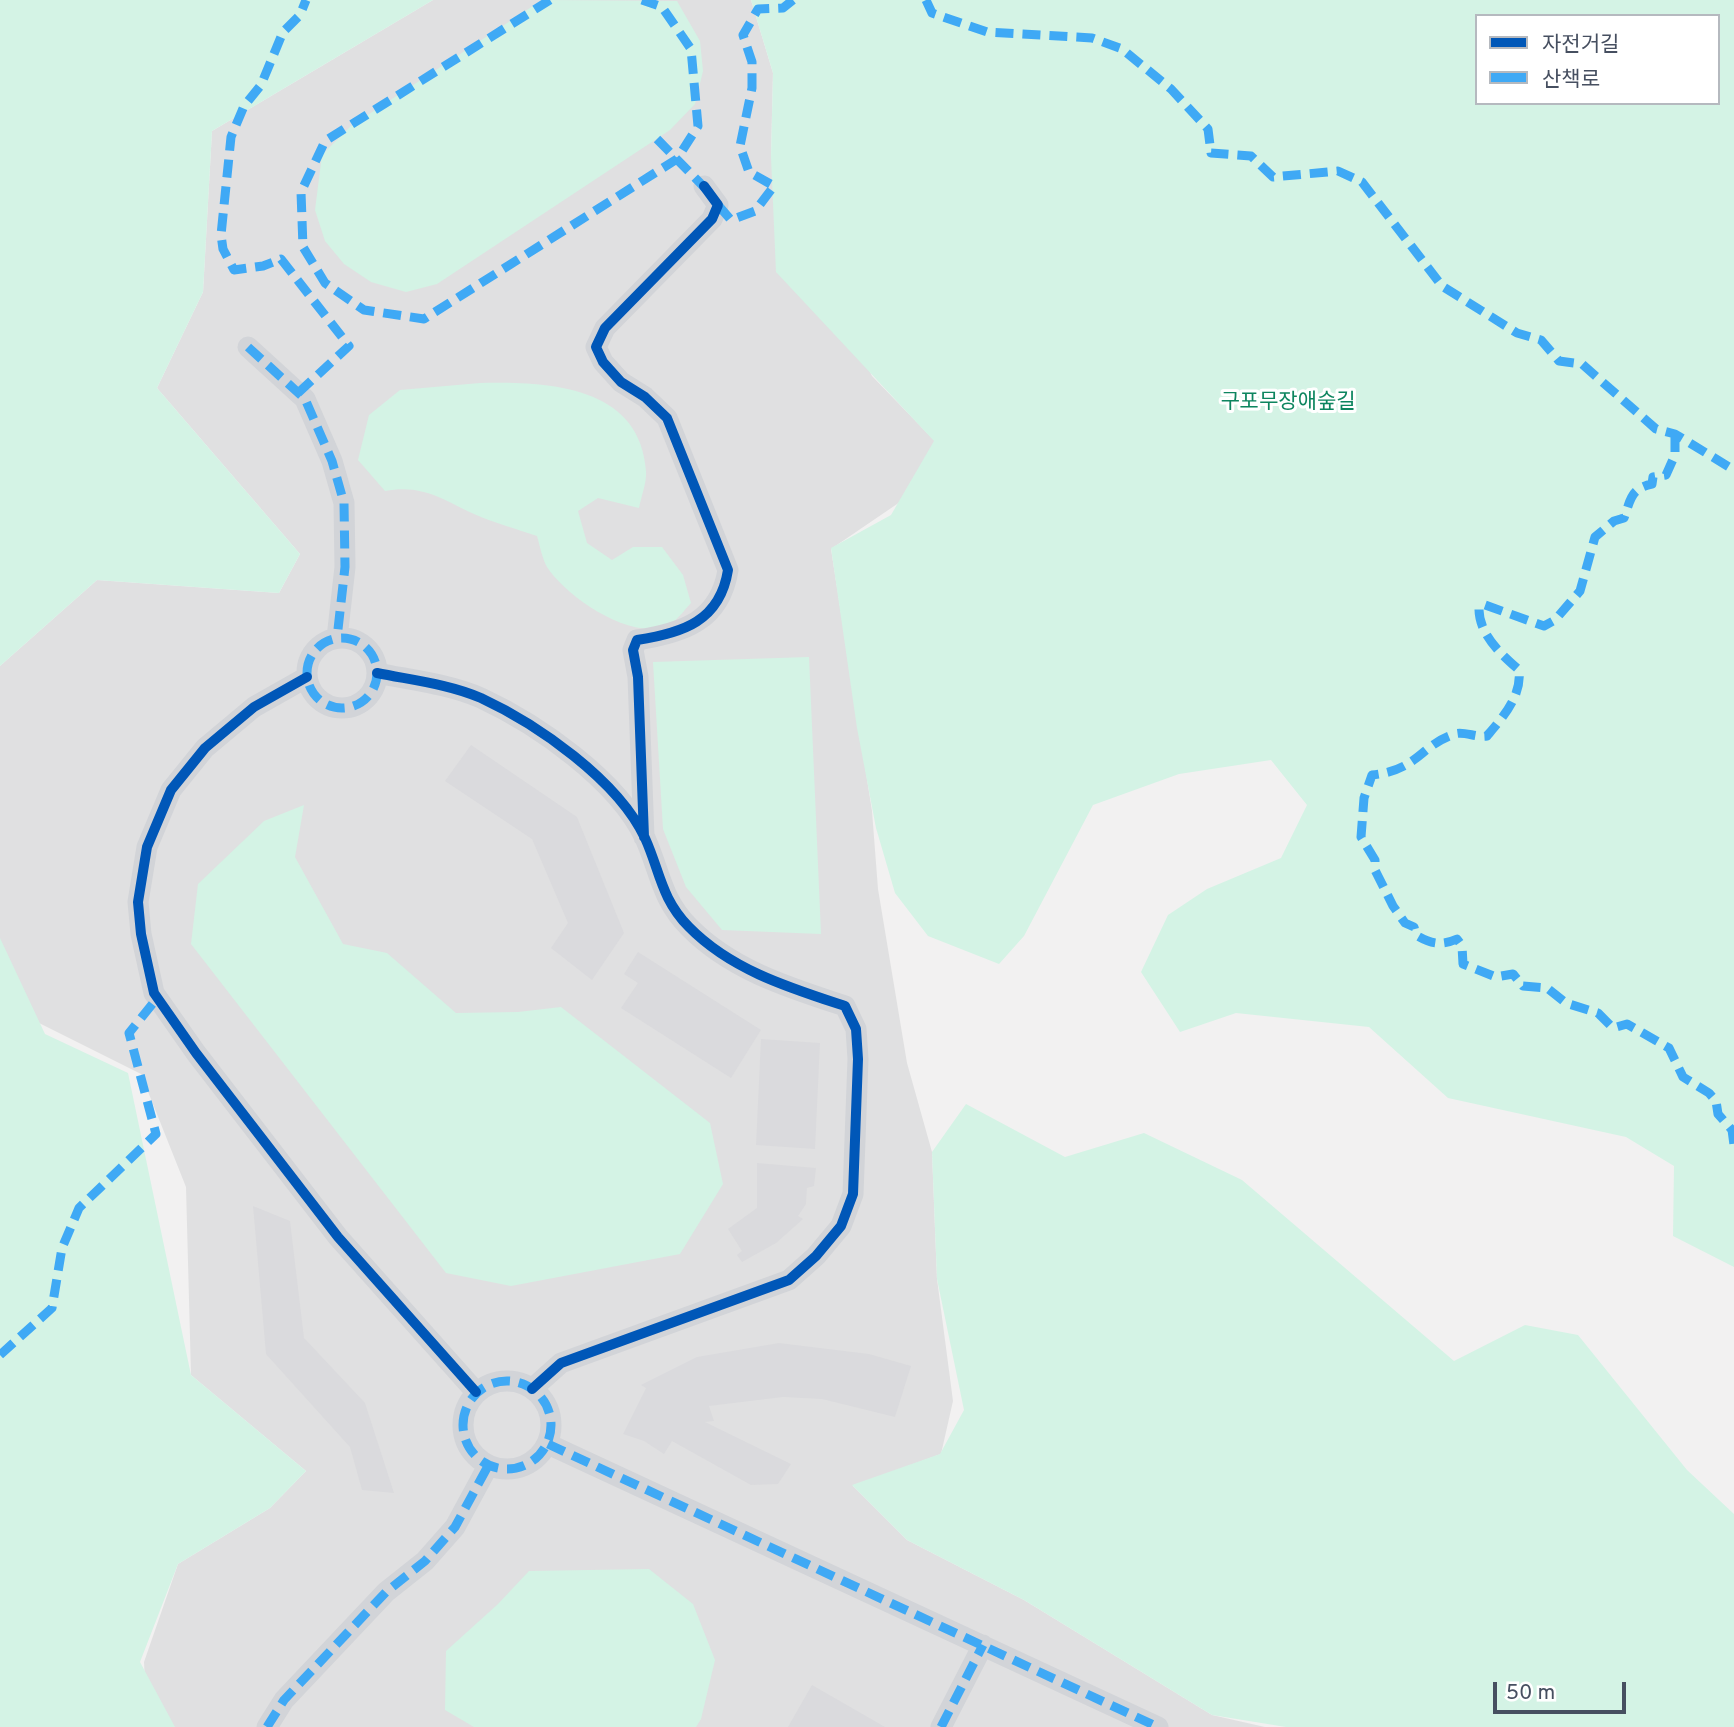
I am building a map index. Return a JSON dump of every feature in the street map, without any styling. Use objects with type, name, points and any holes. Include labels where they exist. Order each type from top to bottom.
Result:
[{"type":"street","points":[[533,1389],[561,1363],[789,1280],[816,1256],[841,1226],[853,1195],[858,1059],[856,1029],[845,1006],[784,987],[725,956],[688,927],[660,887],[644,837],[638,677],[633,650],[637,640],[685,630],[704,616],[724,590],[728,570],[667,418],[645,397],[621,382],[603,362],[597,347],[605,328],[712,219],[718,205],[704,186]]},
{"type":"street","points":[[248,347],[305,399],[332,461],[344,503],[345,567],[337,638]]},
{"type":"street","points":[[337,638],[351,639],[364,645],[373,655],[377,673],[370,694],[360,704],[347,708],[333,707],[320,701],[311,691],[307,677],[308,663],[314,651],[324,642],[337,638]]},
{"type":"street","points":[[377,673],[480,698],[553,738],[606,784],[644,837]]},
{"type":"street","points":[[307,677],[254,707],[205,748],[171,790],[147,846],[138,902],[152,981],[155,993],[196,1053],[322,1216],[476,1392]]},
{"type":"street","points":[[508,1380],[533,1389],[549,1409],[552,1427],[548,1444],[537,1458],[523,1467],[505,1470],[488,1466],[474,1456],[464,1441],[462,1423],[466,1406],[476,1392],[491,1383],[508,1380]]},
{"type":"street","points":[[548,1444],[1158,1727]]},
{"type":"street","points":[[267,1727],[284,1700],[386,1592],[425,1561],[455,1527],[488,1466]]},
{"type":"street","points":[[941,1727],[983,1645]]},
{"type":"shaded area","points":[[433,0],[751,0],[773,73],[771,157],[872,376],[935,441],[900,502],[831,549],[872,811],[878,889],[907,1063],[932,1152],[937,1279],[953,1401],[941,1454],[853,1486],[907,1540],[1024,1600],[1212,1715],[1265,1727],[140,1727],[147,1719],[144,1662],[178,1564],[270,1508],[306,1471],[191,1375],[186,1187],[141,1074],[39,1023],[0,944],[0,666],[97,580],[279,593],[300,554],[157,388],[203,292],[212,131]]},
{"type":"green space","points":[[0,0],[433,0],[212,131],[203,292],[157,388],[300,554],[279,593],[97,580],[0,666]]},
{"type":"green space","points":[[542,0],[677,1],[700,41],[703,71],[695,104],[670,130],[437,284],[406,292],[371,282],[344,264],[325,241],[315,210],[322,155],[351,126]]},
{"type":"green space","name":"구포무장애숲길","points":[[751,0],[1734,0],[1734,1267],[1673,1236],[1674,1166],[1626,1137],[1448,1098],[1369,1027],[1236,1013],[1180,1032],[1141,972],[1168,915],[1207,889],[1281,858],[1307,805],[1271,760],[1179,774],[1093,805],[1024,936],[999,964],[928,936],[895,893],[876,828],[857,728],[831,548],[891,515],[934,441],[776,272],[771,157],[773,73]]},
{"type":"green space","points":[[480,383],[560,387],[585,394],[608,405],[627,420],[640,442],[646,471],[639,508],[598,498],[578,511],[587,543],[612,560],[633,547],[662,547],[683,575],[691,603],[675,621],[657,628],[640,628],[604,615],[556,579],[545,563],[537,536],[482,517],[421,491],[385,491],[358,460],[369,415],[400,390]]},
{"type":"green space","points":[[809,657],[821,934],[722,930],[686,887],[663,829],[653,662]]},
{"type":"green space","points":[[304,805],[295,857],[343,944],[387,953],[456,1013],[518,1012],[561,1007],[710,1123],[723,1184],[680,1254],[511,1286],[446,1273],[191,944],[198,884],[264,821]]},
{"type":"green space","points":[[0,938],[45,1034],[128,1073],[191,1375],[306,1471],[270,1508],[178,1564],[140,1662],[175,1727],[0,1727]]},
{"type":"green space","points":[[966,1104],[1065,1157],[1144,1133],[1242,1180],[1454,1361],[1525,1325],[1578,1335],[1687,1470],[1734,1514],[1734,1727],[1286,1727],[1212,1715],[1024,1600],[907,1540],[852,1485],[940,1454],[964,1410],[937,1279],[932,1152]]},
{"type":"green space","points":[[649,1569],[693,1604],[715,1660],[701,1719],[696,1727],[474,1727],[445,1710],[446,1651],[498,1604],[529,1571]]},
{"type":"building","points":[[471,745],[577,817],[624,933],[592,980],[551,948],[568,923],[532,839],[445,781]]},
{"type":"building","points":[[638,952],[761,1030],[731,1078],[621,1008],[638,983],[624,974]]},
{"type":"building","points":[[761,1039],[820,1043],[815,1149],[756,1145]]},
{"type":"building","points":[[757,1163],[816,1168],[814,1186],[807,1188],[806,1204],[798,1216],[803,1219],[776,1243],[742,1262],[737,1255],[742,1251],[728,1229],[757,1208]]},
{"type":"building","points":[[253,1206],[290,1221],[304,1338],[365,1403],[394,1493],[362,1490],[350,1447],[266,1354]]},
{"type":"building","points":[[779,1343],[869,1354],[911,1366],[895,1417],[822,1399],[783,1397],[709,1406],[714,1421],[705,1422],[791,1464],[778,1484],[751,1485],[672,1441],[664,1454],[644,1441],[623,1434],[646,1388],[641,1385],[697,1357]]},
{"type":"building","points":[[812,1685],[885,1727],[788,1727]]},
{"type":"marked path","points":[[298,393],[349,346],[281,259],[263,266],[234,270],[223,249],[221,235],[231,137],[244,106],[261,85],[283,32],[300,15],[306,0]]},
{"type":"marked path","points":[[550,0],[325,141],[301,192],[303,247],[325,283],[364,310],[424,319],[677,159],[698,126],[691,49],[662,7],[642,0]]},
{"type":"marked path","points":[[718,205],[731,220],[755,211],[774,186],[749,172],[740,146],[752,88],[752,62],[743,35],[758,9],[783,8],[793,0]]},
{"type":"marked path","points":[[926,0],[932,13],[987,32],[1092,38],[1122,49],[1171,89],[1208,129],[1211,153],[1251,156],[1273,177],[1338,171],[1362,182],[1442,286],[1517,333],[1541,340],[1559,361],[1582,364],[1656,429],[1675,434],[1734,470]]},
{"type":"marked path","points":[[657,139],[706,189]]},
{"type":"marked path","points":[[248,347],[305,399],[332,461],[344,503],[345,567],[337,638]]},
{"type":"marked path","points":[[1675,434],[1675,455],[1666,475],[1653,477],[1652,484],[1635,492],[1624,518],[1614,521],[1595,537],[1580,591],[1555,620],[1544,626],[1485,605],[1479,607],[1486,635],[1519,670],[1518,689],[1514,697],[1505,714],[1487,736],[1455,734],[1434,744],[1400,768],[1372,775],[1364,798],[1361,837],[1375,860],[1375,870],[1393,906],[1405,923],[1414,927],[1416,935],[1436,943],[1457,939],[1462,946],[1463,964],[1496,977],[1513,974],[1523,986],[1547,988],[1566,1003],[1598,1013],[1613,1028],[1627,1024],[1669,1048],[1683,1077],[1709,1093],[1716,1101],[1718,1114],[1732,1130],[1734,1145]]},
{"type":"marked path","points":[[342,638],[367,648],[377,673],[367,698],[342,708],[317,698],[307,673],[317,648],[342,638]]},
{"type":"marked path","points":[[0,1355],[52,1308],[62,1248],[79,1208],[156,1134],[129,1033],[158,997]]},
{"type":"marked path","points":[[498,1381],[516,1381],[532,1388],[544,1400],[551,1416],[551,1425],[551,1434],[544,1450],[532,1462],[516,1469],[498,1469],[482,1462],[470,1450],[463,1434],[463,1416],[470,1400],[482,1388],[498,1381]]},
{"type":"marked path","points":[[548,1444],[1158,1727]]},
{"type":"marked path","points":[[267,1727],[284,1700],[386,1592],[425,1561],[455,1527],[488,1466]]},
{"type":"marked path","points":[[941,1727],[983,1645]]},
{"type":"cycle path","points":[[644,837],[638,677],[633,650],[637,640],[684,628],[708,613],[724,587],[728,570],[667,418],[645,397],[621,382],[603,362],[596,347],[605,328],[712,219],[718,205],[704,186]]},
{"type":"cycle path","points":[[377,673],[469,693],[503,709],[550,738],[596,775],[632,816],[645,838],[672,906],[689,927],[723,955],[742,966],[845,1006],[856,1029],[858,1059],[853,1194],[841,1226],[816,1256],[789,1280],[561,1363],[532,1389]]},
{"type":"cycle path","points":[[307,677],[254,707],[205,748],[171,790],[147,847],[138,902],[141,934],[154,993],[196,1053],[338,1237],[476,1392]]}]
